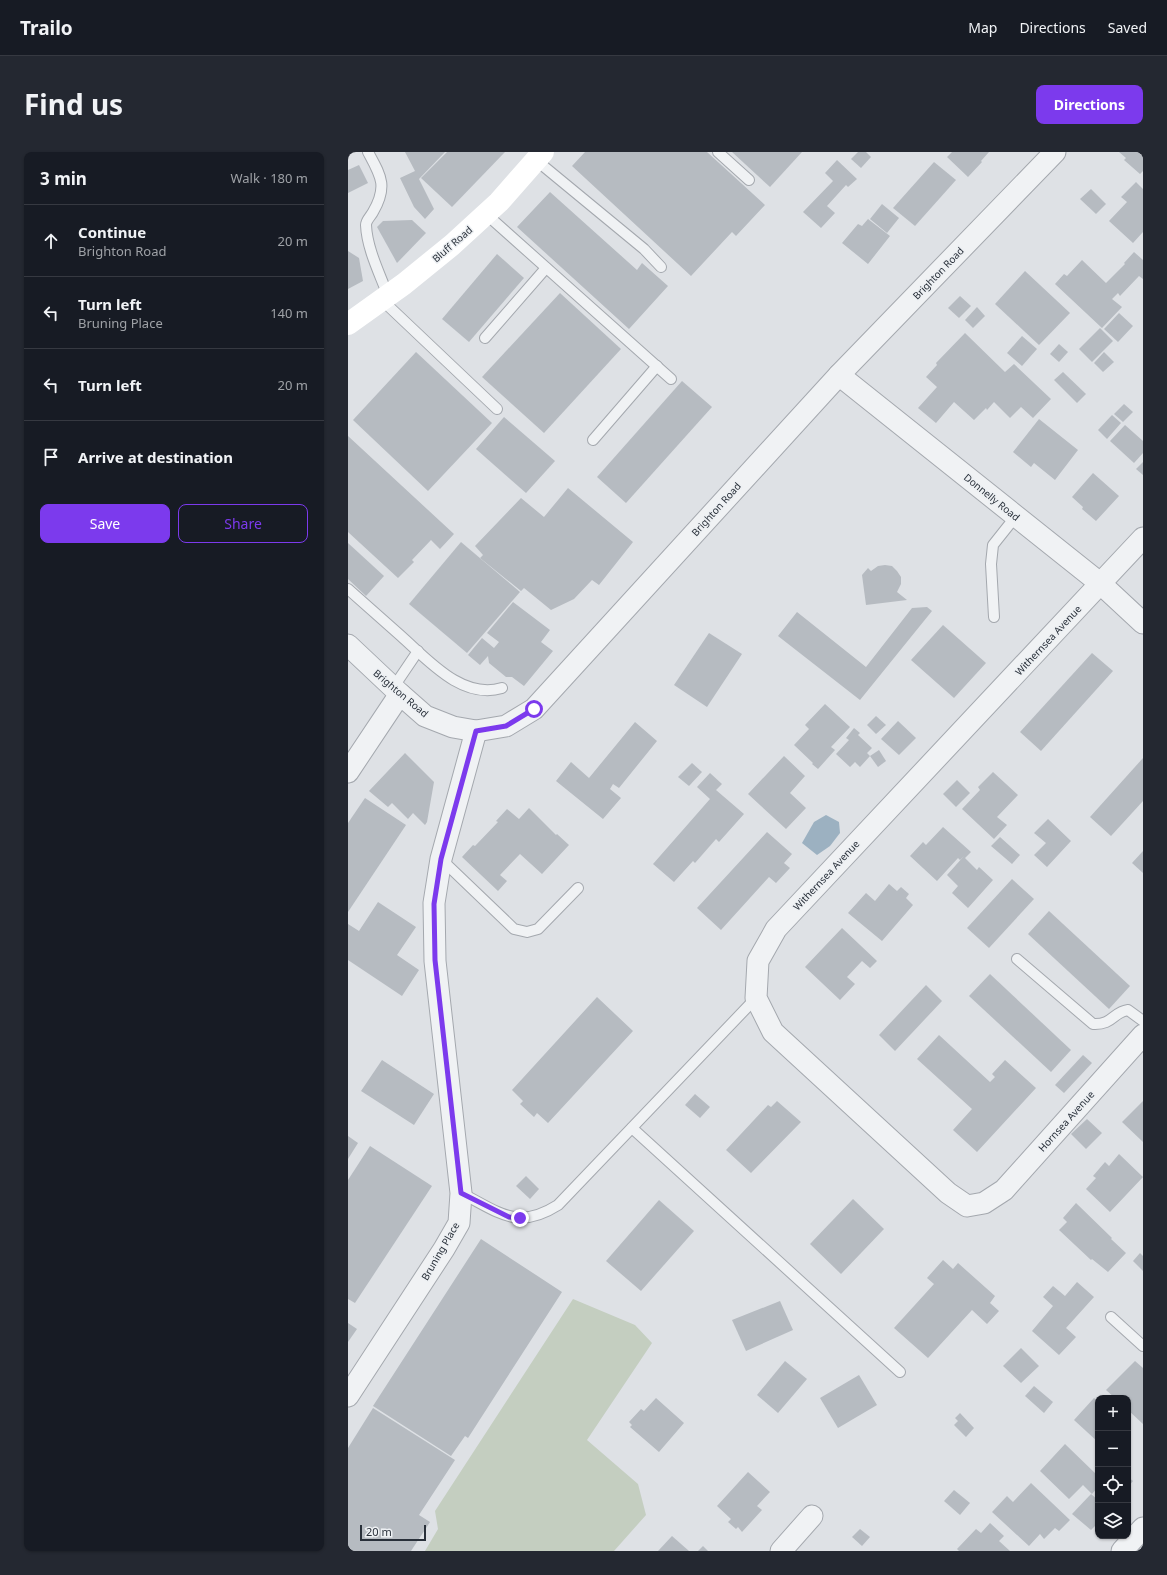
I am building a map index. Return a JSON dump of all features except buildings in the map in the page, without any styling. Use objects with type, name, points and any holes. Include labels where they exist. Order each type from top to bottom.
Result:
[{"type":"main road","name":"Bluff Road","points":[[348,324],[385,298],[452,245],[499,202],[539,155]]},
{"type":"street","name":"Brighton Road","points":[[348,645],[426,716],[453,727],[476,731],[506,726],[534,709],[839,375],[1055,152]]},
{"type":"street","name":"Donnelly Road","points":[[839,375],[1101,584],[1143,623]]},
{"type":"street","name":"Withernsea Avenue","points":[[984,1203],[967,1206],[948,1193],[773,1032],[756,998],[758,961],[776,928],[1143,538]]},
{"type":"street","points":[[348,772],[397,691]]},
{"type":"street","name":"Bruning Place","points":[[348,1396],[444,1249],[458,1223],[461,1193],[435,960],[434,904],[441,859],[476,731]]},
{"type":"street","name":"Hornsea Avenue","points":[[984,1203],[1004,1190],[1143,1035]]},
{"type":"street","points":[[780,1551],[812,1516]]},
{"type":"street","points":[[1122,1551],[1143,1528]]},
{"type":"lane","points":[[368,152],[381,176],[382,192],[373,213],[366,223],[367,239],[385,298],[497,409]]},
{"type":"lane","points":[[718,152],[749,180]]},
{"type":"lane","points":[[539,155],[644,249],[661,267]]},
{"type":"lane","points":[[486,214],[671,379]]},
{"type":"lane","points":[[485,338],[546,268]]},
{"type":"lane","points":[[593,440],[657,366]]},
{"type":"lane","points":[[994,617],[991,564],[993,545],[1016,516]]},
{"type":"lane","points":[[348,589],[443,673],[462,684],[479,690],[492,691],[502,688]]},
{"type":"lane","points":[[397,691],[418,651]]},
{"type":"lane","points":[[441,859],[514,929],[527,932],[538,929],[578,888]]},
{"type":"lane","points":[[1017,959],[1093,1024],[1102,1024],[1111,1021],[1122,1011],[1128,1010],[1143,1021]]},
{"type":"lane","points":[[461,1193],[509,1217],[532,1217],[546,1212],[558,1205],[756,998]]},
{"type":"lane","points":[[632,1128],[900,1372]]},
{"type":"lane","points":[[1112,1317],[1143,1346]]},
{"type":"green space","points":[[573,1299],[635,1325],[652,1343],[587,1440],[638,1484],[646,1515],[614,1551],[425,1551],[438,1529],[435,1511]]},
{"type":"water","points":[[826,815],[839,822],[840,833],[830,846],[817,855],[802,843],[814,822]]},
{"type":"route","points":[[520,1218],[509,1217],[461,1193],[435,960],[434,904],[441,859],[476,731],[506,726],[534,709]]}]
